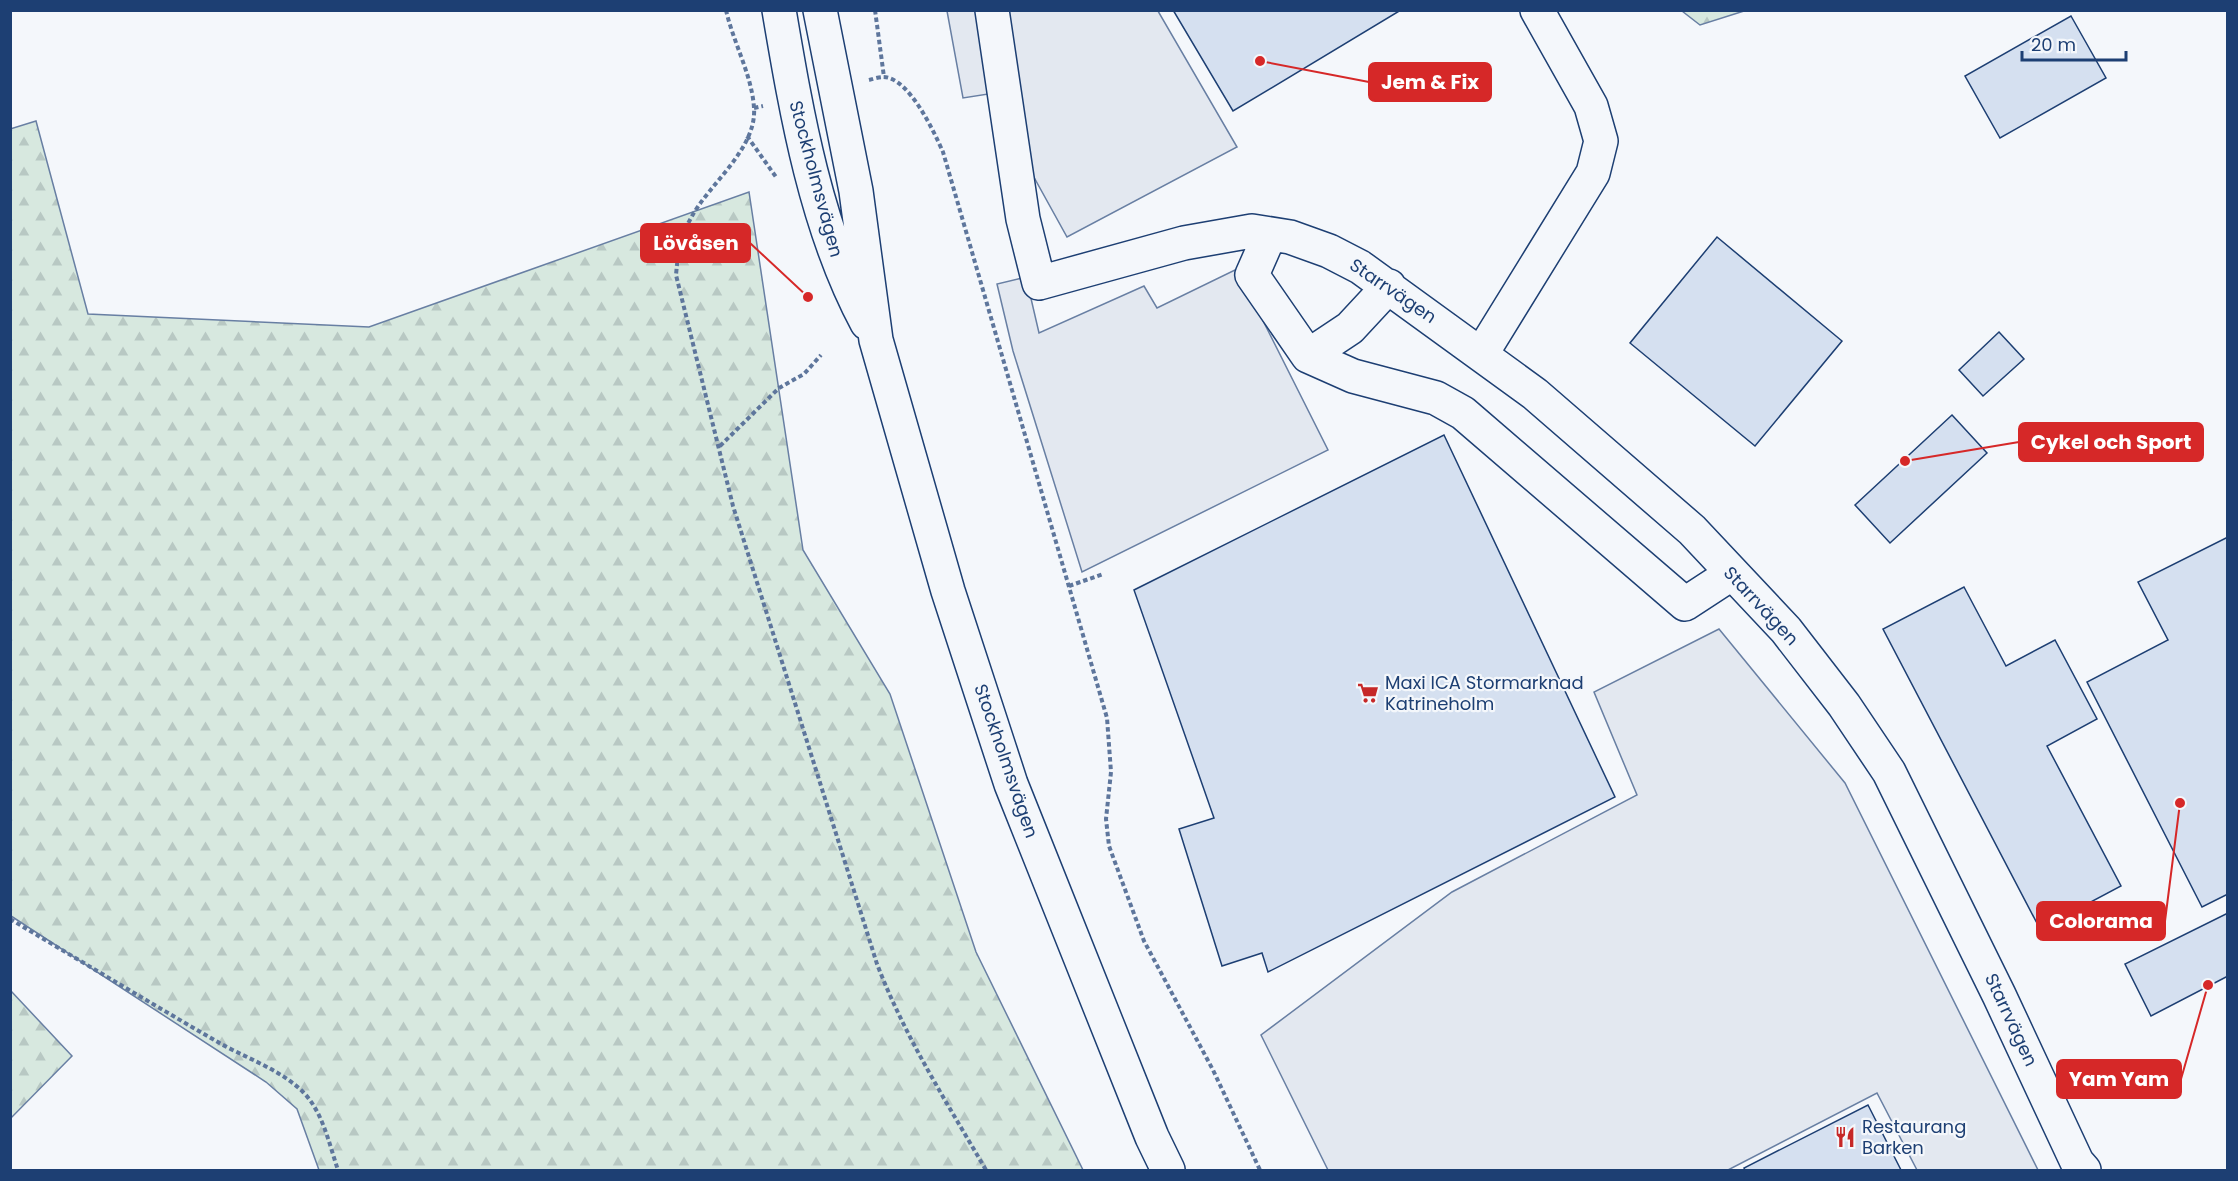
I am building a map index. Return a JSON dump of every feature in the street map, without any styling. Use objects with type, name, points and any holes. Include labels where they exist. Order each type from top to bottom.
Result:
[{"type":"main road","name":"Stockholmsvägen","points":[[779,10],[794,99],[824,217],[846,284],[876,340]]},
{"type":"main road","name":"Stockholmsvägen","points":[[819,10],[856,191],[876,340],[948,591],[1011,784],[1152,1137],[1168,1170]]},
{"type":"main road","points":[[992,10],[1023,219],[1039,283],[1184,243],[1261,232],[1252,275],[1308,356],[1353,376],[1436,398],[1463,413],[1685,604],[1731,574]]},
{"type":"main road","points":[[1482,353],[1593,173],[1601,141],[1591,106],[1537,10]]},
{"type":"main road","name":"Starrvägen","points":[[1261,232],[1290,237],[1329,251],[1389,286],[1482,353],[1535,394],[1692,530],[1786,630],[1844,705],[1889,772],[1996,988],[2080,1168]]},
{"type":"main road","points":[[1308,356],[1350,328],[1389,286]]},
{"type":"path","points":[[726,10],[754,108],[747,136],[724,174],[692,216],[678,245],[676,275],[733,506],[877,964],[906,1028],[986,1170]]},
{"type":"path","points":[[875,10],[884,77],[898,83],[909,93],[932,126],[943,152],[1107,718],[1111,743],[1111,772],[1106,819],[1109,846],[1144,941],[1213,1070],[1260,1170]]},
{"type":"path","points":[[747,136],[781,184]]},
{"type":"path","points":[[720,446],[779,388],[804,374],[821,355]]},
{"type":"path","points":[[1069,586],[1103,574]]},
{"type":"path","points":[[10,919],[217,1042],[287,1080],[302,1091],[319,1116],[338,1170]]},
{"type":"green space","points":[[1682,11],[1744,11],[1700,25]]},
{"type":"green space","points":[[36,121],[88,314],[369,327],[749,192],[803,550],[890,694],[976,952],[1083,1170],[319,1170],[297,1109],[266,1082],[11,916],[10,129]]},
{"type":"green space","points":[[11,991],[72,1056],[11,1118]]},
{"type":"shaded area","points":[[947,11],[1158,11],[1237,147],[1067,237],[988,94],[963,98]]},
{"type":"shaded area","points":[[1237,269],[1328,450],[1082,572],[1013,351],[997,284],[1026,277],[1039,333],[1144,286],[1157,308]]},
{"type":"shaded area","points":[[1719,629],[1845,783],[2038,1170],[1917,1170],[1877,1093],[1728,1170],[1328,1170],[1261,1035],[1452,892],[1637,795],[1594,692]]},
{"type":"building","points":[[1173,10],[1401,10],[1233,111]]},
{"type":"building","points":[[2071,16],[2106,78],[2000,138],[1965,76]]},
{"type":"building","points":[[1717,237],[1842,341],[1755,446],[1630,343]]},
{"type":"building","points":[[1999,332],[2024,359],[1983,396],[1959,370]]},
{"type":"building","points":[[1952,415],[1987,453],[1890,543],[1855,505]]},
{"type":"building","name":"Maxi ICA Stormarknad Katrineholm","points":[[1444,435],[1615,797],[1268,972],[1262,953],[1222,966],[1179,829],[1214,818],[1134,590]]},
{"type":"building","points":[[2228,537],[2228,894],[2202,907],[2087,682],[2168,640],[2138,582]]},
{"type":"building","points":[[1964,587],[2006,666],[2055,640],[2097,719],[2047,746],[2121,886],[2040,929],[1883,629]]},
{"type":"building","points":[[2228,913],[2228,976],[2151,1016],[2125,964]]},
{"type":"building","name":"Restaurang Barken","points":[[1868,1105],[1901,1170],[1745,1170],[1744,1168]]},
{"type":"place","name":"Jem & Fix","points":[[1260,61]]},
{"type":"place","name":"Lövåsen","points":[[808,297]]},
{"type":"place","name":"Cykel och Sport","points":[[1905,461]]},
{"type":"place","name":"Maxi ICA Stormarknad Katrineholm","points":[[1368,693]]},
{"type":"place","name":"Colorama","points":[[2180,803]]},
{"type":"place","name":"Yam Yam","points":[[2208,985]]},
{"type":"place","name":"Restaurang Barken","points":[[1845,1137]]}]
